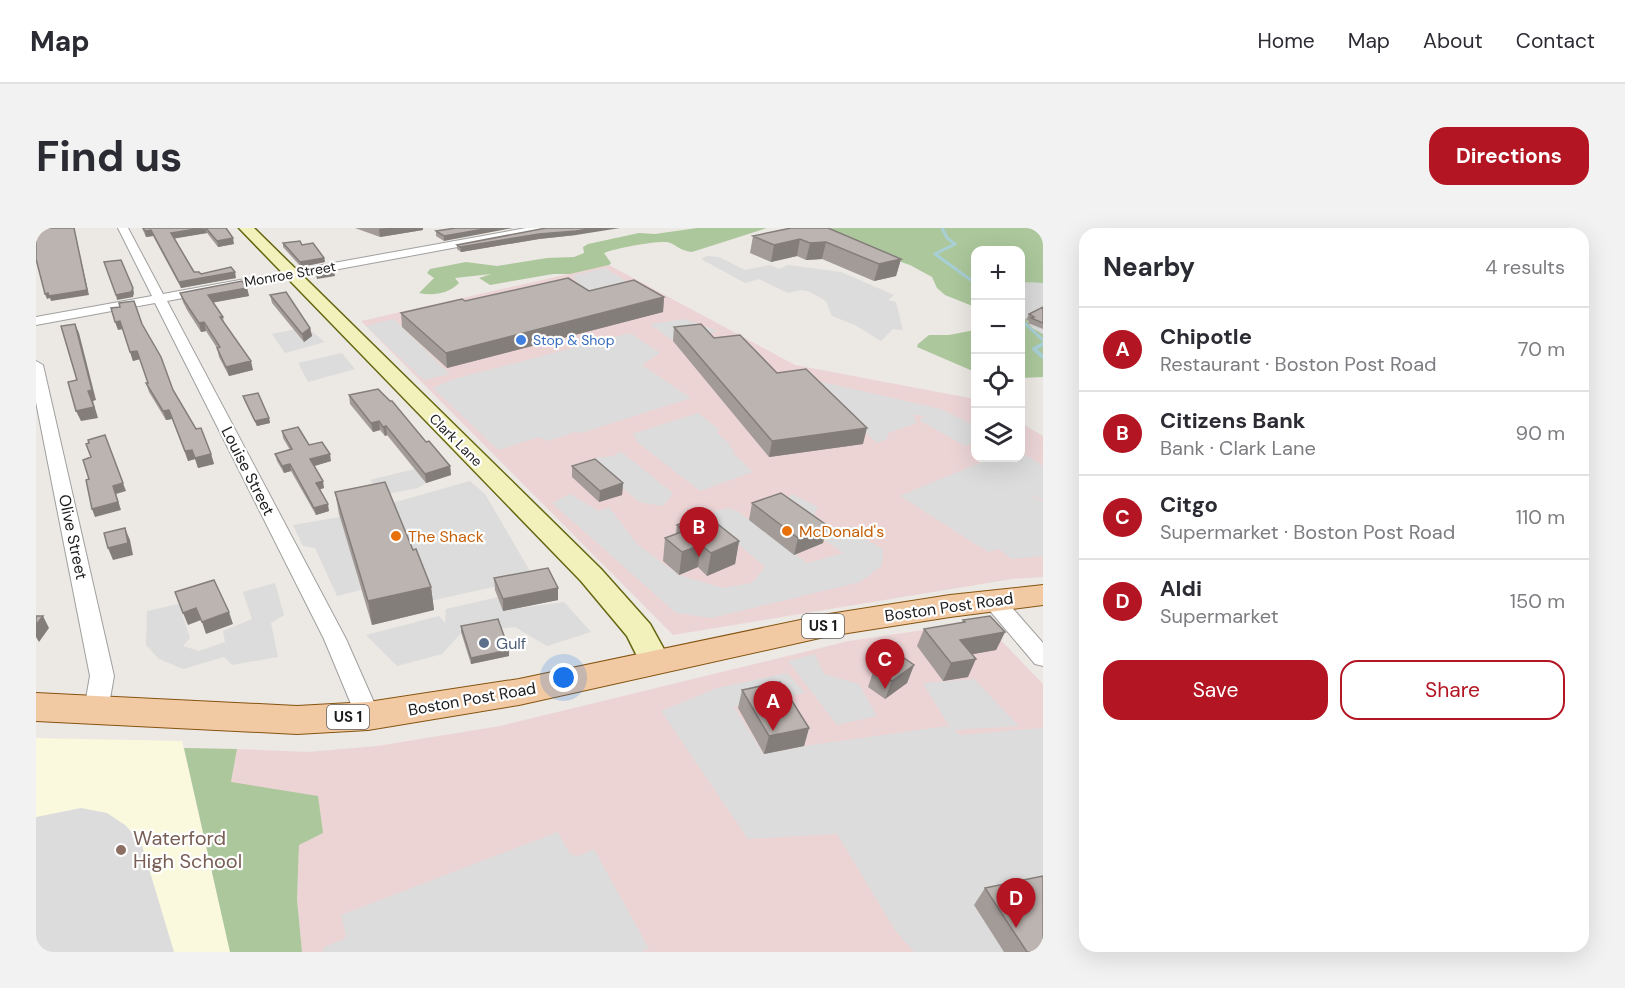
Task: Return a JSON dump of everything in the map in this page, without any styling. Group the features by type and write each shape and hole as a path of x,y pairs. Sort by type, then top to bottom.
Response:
{"main road":[{"name":"Clark Lane","path":"246,228 591,575 639,631 655,662"},
{"name":"Boston Post Road","path":"36,707 297,720 368,716 519,692 829,625 993,600 1043,595"}],"street":[{"name":"Louise Street","path":"123,228 335,639 368,716"},
{"name":"Monroe Street","path":"36,321 544,228"},
{"name":"Olive Street","path":"36,364 38,386 102,676 96,710"},
{"path":"993,600 1043,658"}],"shaded area":[{"path":"707,256 719,257 745,270 770,265 779,269 788,265 841,272 894,295 888,300 896,302 903,330 893,329 881,341 855,325 832,316 826,301 808,291 788,293 759,279 745,283 701,259"},
{"path":"609,265 795,365 971,398 971,462 1025,462 1025,425 1043,436 1043,577 1012,579 673,635 361,321"},
{"path":"605,268 641,291 589,305 567,290 577,281 572,276"},
{"path":"1025,282 1043,283 1043,334 1032,328 1025,318"},
{"path":"394,319 450,374 424,380 366,326"},
{"path":"685,319 718,331 673,341 650,324"},
{"path":"306,327 325,342 285,353 272,334"},
{"path":"630,333 660,353 642,365 691,398 581,433 576,432 547,441 539,437 498,450 433,388 454,379"},
{"path":"342,353 355,369 308,382 298,363"},
{"path":"809,379 941,409 971,424 971,444 965,446 919,420 925,417 919,415 913,415 917,423 888,433 887,439 877,443"},
{"path":"698,413 720,430 716,432 731,445 729,446 735,451 732,452 753,472 700,491 636,441 637,439 632,434"},
{"path":"620,451 673,493 663,506 639,502 600,468 596,458 614,456"},
{"path":"1025,455 1043,466 1043,499 1028,495 1043,501 1043,556 1011,559 999,549 988,552 900,496 981,462 1025,462"},
{"path":"415,469 426,483 418,488 382,495 370,480"},
{"path":"470,481 485,494 534,578 430,601 392,503"},
{"path":"570,494 599,511 609,507 638,545 679,575 723,588 752,583 765,567 710,519 716,511 728,508 737,511 807,563 844,553 778,510 792,494 818,507 814,515 839,533 848,530 883,549 882,566 860,582 712,618 676,613 552,503"},
{"path":"340,517 361,590 337,596 315,548 303,546 293,525"},
{"path":"275,583 284,615 271,623 278,657 232,665 224,657 183,669 159,659 146,645 147,611 179,604 190,638 183,646 199,651 225,642 223,631 252,619 243,592"},
{"path":"498,597 507,610 564,602 591,632 547,646 515,627 461,633 442,654 397,666 366,635 439,616 445,623 446,609"},
{"path":"971,623 994,633 1043,684 1043,952 302,952 297,899 299,845 231,782 237,749 307,752 377,746 500,726 849,641"},
{"path":"815,654 824,674 859,684 877,716 837,725 788,661"},
{"path":"787,673 805,693 734,707 764,754 804,746 947,726 951,729 923,683 974,679 1019,726 954,730 960,735 1043,728 1043,890 1004,952 914,952 895,930 837,834 748,839 661,711 717,688"},
{"name":"Waterford High School","path":"36,738 182,741 230,952 36,952"},
{"path":"81,808 107,813 125,825 141,842 174,952 36,952 36,817"},
{"path":"558,832 570,854 578,856 594,849 649,949 641,952 324,952 322,948 344,939 346,935 341,915"}],"green space":[{"path":"697,228 767,228 692,252 669,242 644,244 604,253 611,263 609,265 570,274 553,274 490,285 479,278 491,274 455,278 459,283 445,292 419,293 434,278 427,273 430,269 466,262 497,266 547,258 574,257 584,253 583,247 588,244 639,233 655,234"},
{"path":"800,228 1043,228 1043,283 1025,282 1025,246 971,246 971,305 945,295 937,288 932,277 910,265"},
{"path":"1025,318 1032,328 1043,334 1043,377 1025,378"},
{"path":"971,331 971,370 917,347 929,335 949,335"},
{"path":"184,748 237,749 231,782 318,796 323,833 299,845 297,899 302,952 230,952"}],"building":[{"path":"36,228 74,228 87,290 49,296 48,293 45,294 36,259"},
{"path":"143,228 202,228 171,233 194,272 201,274 231,267 235,272 179,282 151,230 145,231"},
{"path":"206,228 226,228 233,238 217,241"},
{"path":"456,228 490,228 444,236 436,231"},
{"path":"546,228 595,228 539,234 460,247 457,245"},
{"path":"791,228 828,228 901,259 879,264 826,242 810,243 800,239 774,245 753,236"},
{"path":"300,241 302,245 313,243 324,258 300,262 283,243"},
{"path":"121,260 133,288 131,292 116,295 104,262"},
{"path":"332,268 334,271 316,274 313,271"},
{"path":"568,278 589,291 634,280 664,297 446,353 401,313 462,299 465,301"},
{"path":"242,281 247,288 208,295 223,317 220,317 251,361 226,367 217,348 220,347 204,322 199,323 180,293"},
{"path":"286,292 310,328 302,334 270,295"},
{"path":"134,301 142,324 161,357 173,390 196,429 201,428 211,454 195,458 192,450 185,451 169,410 163,411 146,383 148,383 137,351 130,352 120,321 115,322 111,308 120,307 119,303"},
{"path":"1043,307 1043,323 1031,318 1034,317 1029,314"},
{"path":"75,324 92,390 88,391 94,407 76,411 68,382 77,380 61,326"},
{"path":"701,324 714,338 740,335 777,373 806,369 867,428 772,441 674,327"},
{"path":"378,389 392,401 426,442 429,441 450,466 425,474 386,426 383,427 379,421 371,423 349,395"},
{"path":"258,393 269,418 255,421 243,396"},
{"path":"298,427 309,445 322,442 330,454 310,459 323,481 316,483 328,504 314,508 290,464 282,466 275,454 292,449 282,431"},
{"path":"105,435 123,483 113,486 118,502 92,509 86,480 89,479 83,460 91,457 86,444 89,443 88,440"},
{"path":"595,459 623,483 600,491 572,466"},
{"path":"385,482 431,587 368,601 335,492"},
{"path":"781,493 828,526 798,538 752,503"},
{"path":"705,514 739,541 711,553 701,545 682,552 665,538 684,531 677,525"},
{"path":"125,528 128,543 108,548 104,533"},
{"path":"548,568 558,588 503,599 494,578"},
{"path":"214,580 229,612 202,622 196,608 183,613 175,592"},
{"path":"36,616 43,616 36,625"},
{"path":"990,616 1005,632 960,640 976,659 951,663 924,629 965,622 963,620"},
{"name":"Gulf","path":"498,619 509,650 471,658 461,626"},
{"path":"897,653 914,665 892,681 874,669"},
{"path":"780,682 809,728 769,736 742,690"},
{"path":"1043,876 1043,952 1027,952 985,888"}],"waterway":[{"path":"942,228 947,238 955,244 935,254 971,280"},
{"path":"1025,324 1043,340"},
{"path":"1041,345 1043,344 1034,349 1043,357"}],"place":[{"name":"Stop & Shop","path":"521,340"},
{"name":"McDonald's","path":"787,531"},
{"name":"The Shack","path":"396,536"},
{"name":"Citizens Bank","path":"699,557"},
{"name":"Gulf","path":"484,643"},
{"name":"Citgo","path":"885,689"},
{"name":"Chipotle","path":"773,731"},
{"name":"Waterford High School","path":"121,850"},
{"name":"Aldi","path":"1016,928"}]}
